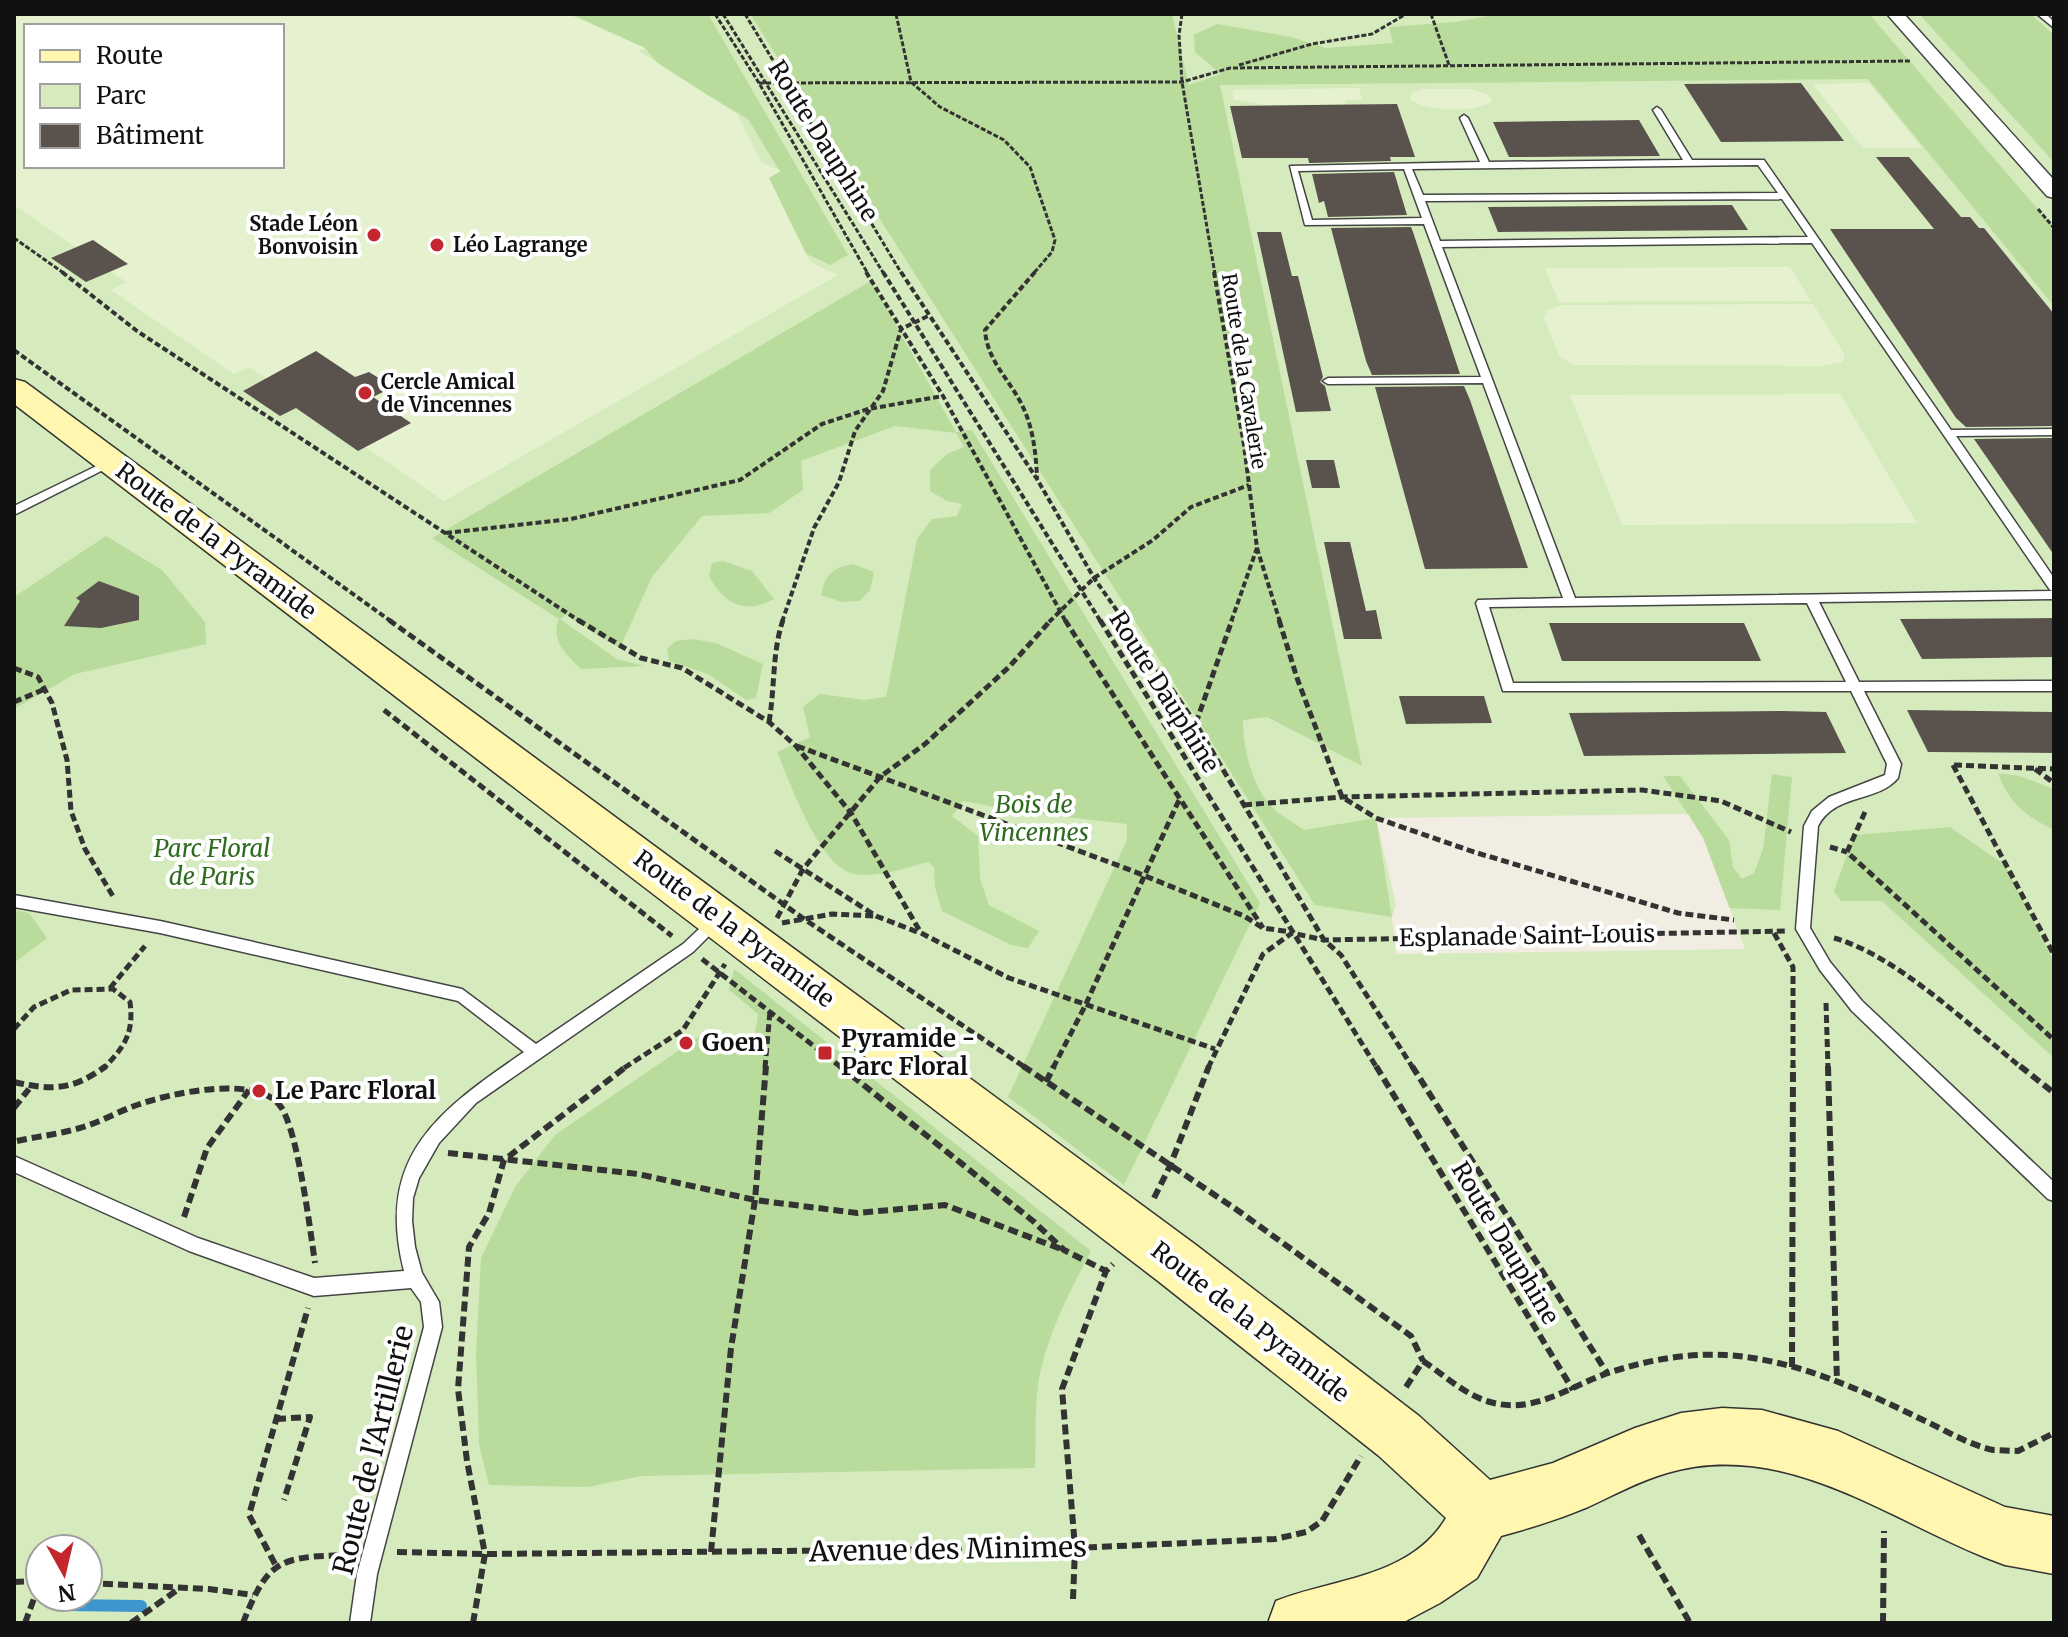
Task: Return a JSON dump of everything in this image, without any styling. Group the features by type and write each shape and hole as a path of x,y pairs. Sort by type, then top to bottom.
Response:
{"street":[{"path":"1895,14 2054,192"},
{"name":"Route de la Pyramide","path":"14,389 111,462 720,944 1118,1250 1402,1438 1482,1512"},
{"path":"1298,1623 1374,1605 1419,1582 1456,1557 1482,1512 1562,1489 1603,1469 1680,1442 1727,1436 1755,1438 1828,1455 1984,1528 2005,1536 2054,1545"}],"lane":[{"path":"2041,14 2054,26"},
{"path":"1657,110 1689,163"},
{"path":"1464,118 1486,165"},
{"path":"1428,221 1308,223 1293,168 1761,162 2054,587"},
{"path":"1407,166 1571,602"},
{"path":"1419,198 1785,196"},
{"path":"1437,244 1815,240"},
{"path":"1328,381 1488,380"},
{"path":"1948,433 2054,432"},
{"path":"14,511 111,462"},
{"path":"2054,595 1482,603 1508,688 2054,686"},
{"path":"1811,599 1894,764 1891,778 1875,789 1824,804 1815,814 1803,929 1825,966 1857,1006 2054,1193"},
{"path":"14,901 160,927 462,995 535,1052"},
{"name":"Route de l'Artillerie","path":"360,1623 370,1564 433,1327 430,1301 416,1279 405,1242 401,1211 409,1181 424,1150 444,1123 470,1098 535,1052 720,944"},
{"path":"14,1164 187,1241 314,1287 416,1279"}],"path":[{"path":"715,14 762,83 901,329 943,396 1059,611 1263,928"},
{"name":"Route Dauphine","path":"723,14 762,83 915,322 1573,1390"},
{"name":"Route Dauphine","path":"745,14 928,316 1037,479 1094,578 1196,724 1324,940 1341,955 1607,1373"},
{"path":"896,14 911,82 940,107 1013,147 1030,167 1049,218 1055,240 1052,252 985,330 990,357 1023,407 1035,447 1037,479"},
{"name":"Route de la Cavalerie","path":"1182,14 1179,35 1182,82 1257,548 1196,724"},
{"path":"762,83 1182,82 1319,43 1364,38 1385,32 1406,14"},
{"path":"1431,14 1449,65"},
{"path":"1230,68 1911,61"},
{"path":"14,238 53,264 137,331 445,533 641,658 682,668 769,722 796,746 851,813 921,933"},
{"path":"769,722 775,688 777,638 814,528 839,482 855,431 883,391 901,329 928,316"},
{"name":"Route de la Pyramide","path":"14,350 804,919 1170,1166 1411,1336 1423,1361 1403,1392"},
{"path":"445,533 467,533 507,524 571,519 740,480 822,424 868,409 943,396"},
{"path":"876,916 832,914 774,925 803,869 880,777 925,744 1009,667 1059,611 1094,578 1153,540 1191,507 1249,485"},
{"path":"1257,548 1297,678 1342,797 1376,818 1474,852 1678,913 1734,920"},
{"path":"14,668 38,677 45,689 67,760 71,811 85,849 128,921"},
{"path":"14,702 45,689"},
{"name":"Esplanade Saint-Louis","path":"796,746 1145,875 1244,916 1263,928 1324,940 1774,933 1803,929 1849,942 1897,969 2054,1093"},
{"path":"2054,769 1953,765 2054,955"},
{"path":"2034,768 2054,783"},
{"path":"1875,789 1847,852 2054,1040"},
{"path":"1244,805 1342,797 1642,790 1721,801 1810,840"},
{"path":"1046,1082 1085,1006 1179,799"},
{"path":"775,851 876,916 921,933 1009,978 1215,1049"},
{"path":"110,988 160,927"},
{"path":"1073,1599 1075,1548 1062,1389 1118,1250 1148,1208 1170,1166 1215,1049 1263,954 1292,933"},
{"path":"1774,933 1793,967 1792,1367"},
{"path":"473,1623 485,1554 467,1461 458,1389 469,1247 489,1213 504,1160 636,1059 683,1030 720,944 770,1011 1033,1221 1064,1250"},
{"path":"1825,966 1837,1382"},
{"path":"14,1029 33,1008 73,989 110,988 124,995 132,1006 135,1020 131,1036 121,1052 88,1079 47,1091 29,1089 14,1082"},
{"path":"711,1552 731,1348 755,1200 770,1011"},
{"path":"14,1108 29,1089"},
{"path":"187,1241 194,1178 206,1145 218,1124 249,1090"},
{"path":"14,1142 83,1127 142,1103 182,1093 249,1090 270,1096 281,1107 288,1124 315,1251 314,1287 249,1515 275,1564"},
{"path":"424,1150 638,1174 755,1200 857,1213 945,1205 1064,1250 1118,1250"},
{"path":"276,1419 310,1417 284,1500"},
{"path":"2031,1447 2054,1433"},
{"name":"Avenue des Minimes","path":"485,1554 1075,1548 1275,1539 1306,1532 1329,1513 1337,1493 1366,1449"},
{"path":"1883,1623 1884,1531"},
{"path":"1639,1535 1690,1623"},
{"path":"243,1623 262,1577"},
{"path":"104,1584 181,1587 253,1595"},
{"path":"131,1623 181,1587"}],"green space":[{"name":"Bois de Vincennes","path":"14,14 2054,14 2054,1623 14,1623"},
{"name":"Léo Lagrange","path":"14,14 567,14 645,48 639,51 737,114 761,162 781,171 769,178 810,262 838,275 444,501 249,367 234,374 111,290 126,282 14,205"},
{"path":"571,14 708,14 848,255 830,265 749,227 742,197 779,170 748,119 663,69 645,48"},
{"path":"750,14 1172,14 1189,85 1221,74 1195,52 1194,35 1217,24 1291,37 1326,48 1393,43 1389,27 1455,22 1499,14 1869,14 2054,228 2054,306 1868,79 1220,85 1362,766 1267,717 1243,720 1246,753 1257,785 1269,804 1304,830 1376,818 1392,917 1315,905"},
{"path":"1919,14 2031,14 2054,35 2054,162"},
{"path":"1869,83 1922,148 1863,148 1813,84"},
{"path":"1359,88 1362,100 1345,100 1345,104 1267,105 1234,100 1232,90"},
{"path":"1424,89 1471,89 1489,95 1492,101 1475,108 1450,109 1425,106 1409,98 1414,92"},
{"path":"1790,267 1811,301 1559,302 1545,268"},
{"path":"871,281 956,432 972,430 1260,903 1124,1185 1008,1097 1127,840 1127,824 1022,812 963,801 952,816 978,836 980,879 989,905 1039,931 1028,948 1011,945 942,911 935,887 934,867 928,862 873,875 855,874 842,869 818,841 777,752 810,737 803,707 820,694 864,700 886,697 917,539 932,519 957,516 962,504 947,501 930,491 930,470 947,454 964,447 956,433 895,426 801,461 803,490 769,513 702,516 652,577 620,648 566,615 560,619 617,659 645,666 581,669 558,640 559,619 432,538"},
{"path":"1813,304 1845,355 1842,362 1820,366 1575,365 1559,356 1544,317 1548,310 1562,305"},
{"path":"1840,394 1917,523 1622,525 1570,395"},
{"path":"106,536 162,570 205,622 206,644 75,674 14,709 14,597"},
{"path":"723,561 752,571 774,599 754,606 729,600 709,576 712,563"},
{"path":"853,564 874,572 870,590 860,601 842,602 821,595 831,573"},
{"path":"693,639 716,643 763,664 756,698 746,700 708,674 669,661 667,649 676,641"},
{"path":"1998,773 2019,776 2054,789 2054,830 2019,808"},
{"path":"1772,774 1792,777 1780,910 1729,908 1703,838 1663,776 1680,776 1729,840 1733,867 1742,879 1754,873 1763,849"},
{"path":"1950,827 2005,865 2054,962 2054,1058 1882,901 1841,901 1834,891 1854,835"},
{"path":"14,910 29,913 47,938 14,963"},
{"path":"734,969 1091,1251 1065,1302 1044,1357 1037,1394 1035,1468 641,1476 588,1487 489,1485 479,1444 476,1352 481,1258 515,1187 555,1135 704,1033 741,1052 753,1046 758,1014 729,990"}],"shaded area":[{"path":"1688,814 1703,838 1745,949 1396,954 1392,917 1396,905 1376,818"}],"building":[{"path":"1801,83 1844,141 1721,142 1684,84"},
{"path":"1397,104 1415,157 1390,157 1391,161 1309,163 1308,158 1242,158 1230,106"},
{"path":"1639,120 1660,156 1509,157 1493,122"},
{"path":"1876,157 1909,157 1961,217 1970,217 1979,228 1984,228 2054,314 2054,426 1966,427 1956,418 1830,229 1934,229"},
{"path":"1394,172 1407,215 1328,217 1324,201 1319,203 1312,174"},
{"path":"1732,205 1748,230 1498,232 1488,207"},
{"path":"1411,227 1460,374 1372,375 1366,361 1331,228"},
{"path":"1257,232 1281,232 1292,276 1298,276 1323,377 1320,382 1325,386 1331,411 1296,412"},
{"path":"93,240 128,264 86,282 51,258"},
{"path":"316,351 355,377 369,372 393,387 373,397 411,423 358,451 296,408 280,416 243,391"},
{"path":"1464,386 1528,568 1425,569 1375,387"},
{"path":"2054,438 2054,555 1974,439"},
{"path":"1306,460 1334,460 1340,488 1312,488"},
{"path":"1324,542 1350,542 1366,611 1376,610 1382,639 1344,639"},
{"path":"99,581 139,596 139,620 101,628 64,626 80,601 76,598"},
{"path":"2054,618 2054,657 1922,659 1900,619"},
{"path":"1549,623 1744,623 1761,661 1562,661"},
{"path":"1399,696 1484,696 1492,723 1406,724"},
{"path":"1907,710 2054,712 2054,753 1928,752"},
{"path":"1826,712 1846,753 1584,756 1569,713"}],"waterway":[{"path":"104,1606 141,1606"}],"place":[{"name":"Stade Léon Bonvoisin","path":"374,235"},
{"name":"Léo Lagrange","path":"437,245"},
{"name":"Cercle Amical de Vincennes","path":"365,393"},
{"name":"Goen","path":"686,1043"},
{"name":"Pyramide - Parc Floral","path":"825,1053"},
{"name":"Le Parc Floral","path":"259,1091"}],"park label":[{"name":"Parc Floral de Paris","path":"212,863"}]}
